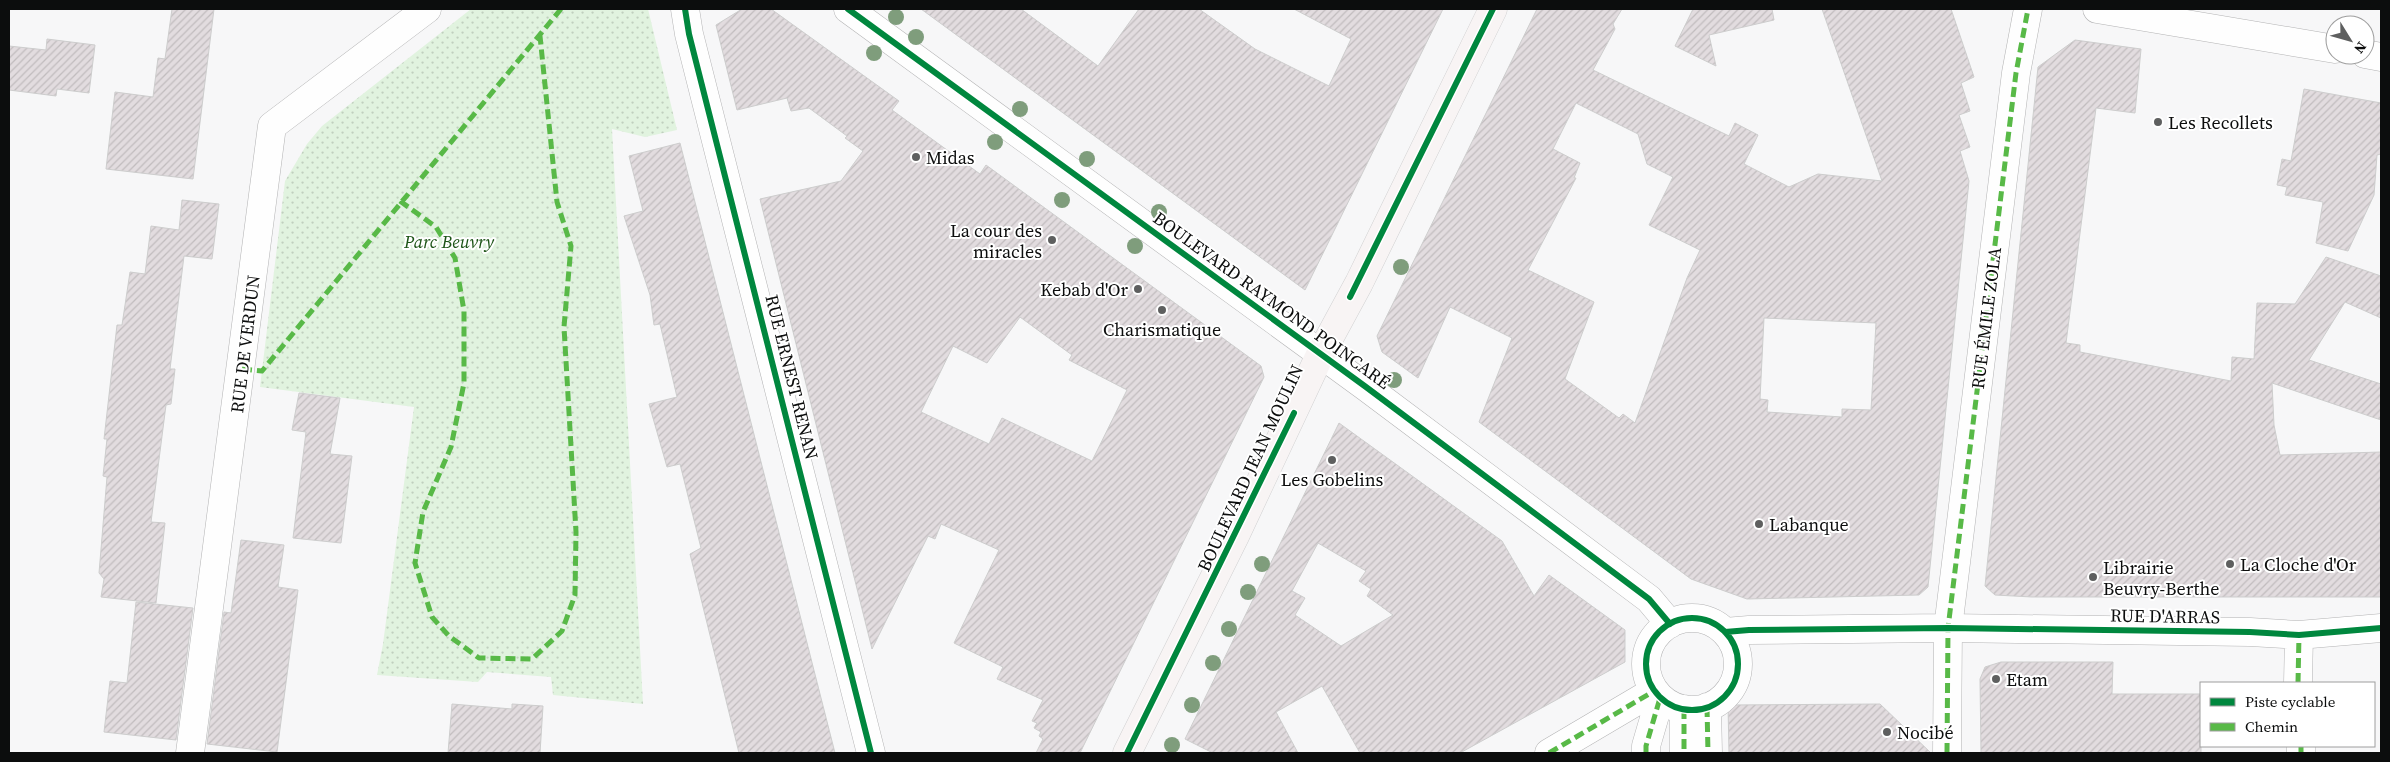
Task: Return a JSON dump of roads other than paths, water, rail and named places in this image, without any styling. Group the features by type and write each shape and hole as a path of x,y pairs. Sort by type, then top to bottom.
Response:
{"main road":[{"name":"BOULEVARD JEAN MOULIN","path":"1128,753 1240,527 1320,355 1364,274 1493,9"}],"street":[{"name":"RUE DE VERDUN","path":"190,753 272,126 427,9"},
{"name":"RUE ERNEST RENAN","path":"685,9 691,44 871,753"},
{"name":"BOULEVARD RAYMOND POINCARÉ","path":"848,9 1320,355 1366,386 1650,600 1670,624"},
{"name":"RUE ÉMILE ZOLA","path":"1947,753 1948,628 2016,73 2028,9"},
{"path":"2098,9 2325,47"},
{"path":"1549,753 1676,701 1728,694 1736,679 1738,663 1735,646 1725,632 1713,624 1699,619 1684,619 1670,624 1656,637 1647,654 1646,667 1676,701 1708,753"},
{"name":"RUE D'ARRAS","path":"1725,632 1948,628 2250,632 2299,635 2381,628"},
{"path":"2298,682 2299,635"},
{"path":"1646,753 1646,746 1676,701"},
{"path":"1676,701 1684,753"}],"place":[{"name":"Les Recollets","path":"2158,122"},
{"name":"Midas","path":"916,157"},
{"name":"La cour des miracles","path":"1052,240"},
{"name":"Kebab d'Or","path":"1138,289"},
{"name":"Charismatique","path":"1162,310"},
{"name":"Les Gobelins","path":"1332,460"},
{"name":"Labanque","path":"1759,524"},
{"name":"La Cloche d'Or","path":"2230,564"},
{"name":"Librairie Beuvry-Berthe","path":"2093,577"},
{"name":"Etam","path":"1996,679"},
{"name":"Nocibé","path":"1887,732"}],"park label":[{"name":"Parc Beuvry","path":"449,241"}]}
